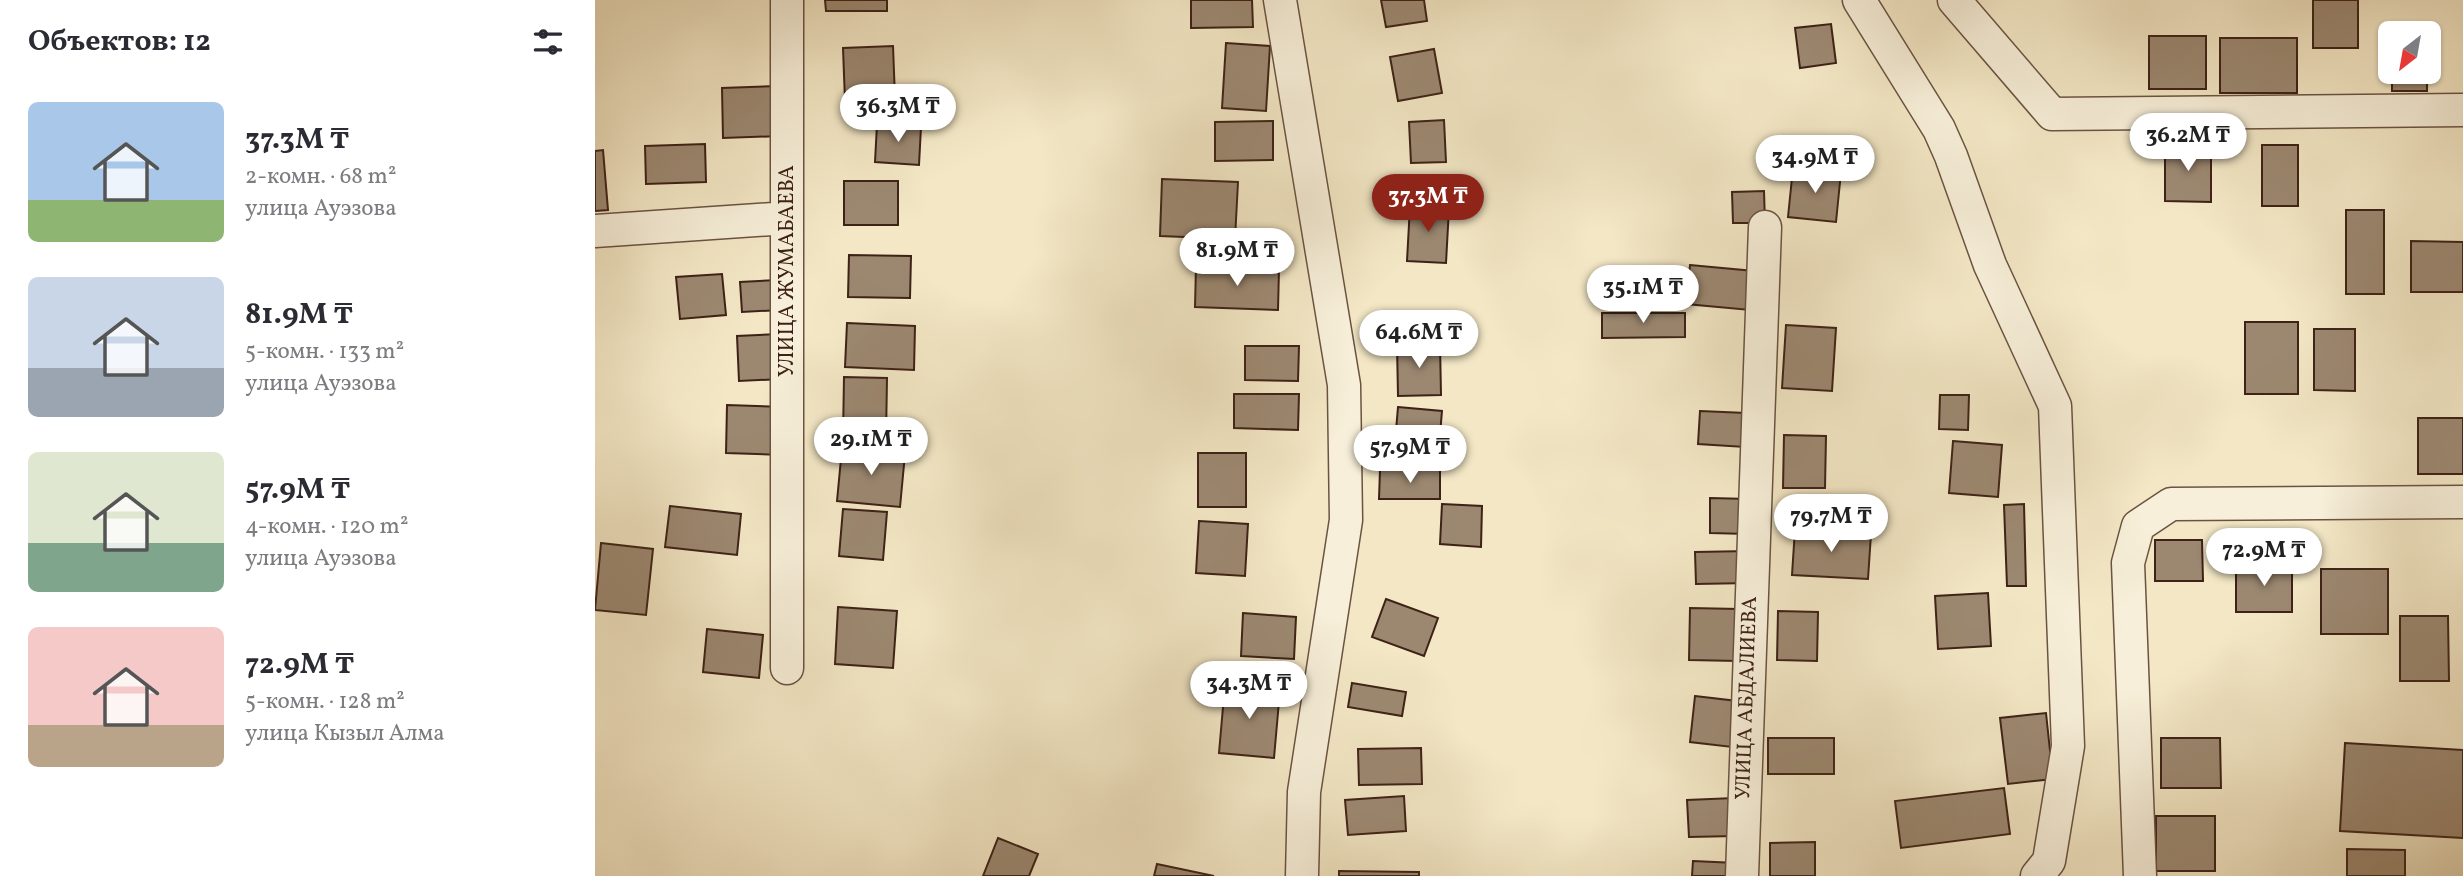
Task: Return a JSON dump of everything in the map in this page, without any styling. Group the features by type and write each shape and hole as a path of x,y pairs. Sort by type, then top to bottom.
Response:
{"street":[{"name":"УЛИЦА ЖУМАБАЕВА","path":"787,0 787,668"},
{"path":"1280,0 1344,385 1346,520 1304,792 1302,876"},
{"path":"1859,0 1939,129 1990,265 2055,406 2068,746 2049,861 2037,876"},
{"path":"1954,0 2052,114 2463,110"},
{"path":"595,231 787,218"},
{"name":"УЛИЦА АБДАЛИЕВА","path":"1742,876 1765,227"},
{"path":"2140,876 2128,563 2139,526 2171,503 2463,502"}],"building":[{"path":"825,0 887,0 887,11 826,11"},
{"path":"1191,0 1252,0 1253,27 1191,28"},
{"path":"1381,0 1424,0 1427,21 1386,27"},
{"path":"2313,0 2358,0 2358,48 2313,48"},
{"path":"1831,24 1836,63 1800,68 1795,28"},
{"path":"2149,36 2206,36 2206,89 2149,89"},
{"path":"2220,38 2297,38 2297,93 2220,93"},
{"path":"1226,43 1270,46 1266,111 1222,108"},
{"path":"893,46 895,98 845,101 843,48"},
{"path":"1434,49 1442,93 1398,101 1390,57"},
{"path":"2392,84 2427,84 2427,91 2392,91"},
{"path":"778,86 780,136 723,138 722,88"},
{"path":"1444,120 1446,162 1411,163 1409,122"},
{"path":"1273,121 1273,160 1215,161 1215,122"},
{"path":"877,124 921,127 919,165 875,162"},
{"path":"705,144 706,182 646,184 645,146"},
{"path":"2165,145 2211,145 2211,202 2165,201"},
{"path":"2262,145 2298,145 2298,206 2262,206"},
{"path":"603,150 608,210 595,211 595,151"},
{"path":"1793,168 1841,172 1836,222 1788,217"},
{"path":"1162,179 1238,182 1235,239 1160,236"},
{"path":"844,181 898,181 898,225 844,225"},
{"path":"1764,191 1765,223 1733,223 1732,192"},
{"path":"1410,206 1449,208 1446,263 1407,261"},
{"path":"2346,210 2384,210 2384,294 2346,294"},
{"path":"2411,241 2463,242 2463,292 2411,292"},
{"path":"849,255 911,256 910,298 848,297"},
{"path":"1690,265 1754,271 1750,310 1686,304"},
{"path":"1196,266 1279,269 1278,310 1195,307"},
{"path":"722,274 726,315 680,319 676,277"},
{"path":"778,280 781,310 742,312 740,282"},
{"path":"1602,313 1685,313 1685,337 1602,338"},
{"path":"2245,322 2298,322 2298,394 2245,394"},
{"path":"847,323 915,326 914,370 845,367"},
{"path":"1786,325 1836,328 1832,391 1782,388"},
{"path":"2314,329 2355,329 2355,391 2314,390"},
{"path":"780,334 783,379 739,381 737,336"},
{"path":"1440,344 1441,395 1398,396 1397,345"},
{"path":"1245,346 1299,346 1298,381 1245,380"},
{"path":"844,377 887,378 886,438 843,437"},
{"path":"1234,394 1299,394 1298,430 1234,428"},
{"path":"1940,395 1969,395 1968,430 1939,429"},
{"path":"727,405 785,407 784,455 726,453"},
{"path":"1398,407 1442,411 1439,446 1395,442"},
{"path":"1700,411 1746,413 1745,447 1698,444"},
{"path":"2418,418 2463,418 2463,474 2418,474"},
{"path":"1784,435 1826,436 1825,488 1783,488"},
{"path":"1953,441 2002,445 1998,497 1949,493"},
{"path":"842,448 905,454 900,507 837,501"},
{"path":"1198,453 1246,453 1246,507 1198,507"},
{"path":"1380,470 1440,470 1440,499 1379,499"},
{"path":"1710,498 1749,499 1748,534 1710,533"},
{"path":"1442,504 1482,506 1481,547 1440,544"},
{"path":"2024,504 2026,586 2007,586 2004,505"},
{"path":"670,506 741,514 737,555 665,547"},
{"path":"843,509 887,512 883,560 839,556"},
{"path":"1199,521 1248,524 1245,576 1196,573"},
{"path":"1795,529 1871,534 1868,579 1792,575"},
{"path":"2155,540 2202,540 2203,581 2155,581"},
{"path":"601,543 653,549 646,615 595,610"},
{"path":"1749,551 1750,583 1696,584 1695,552"},
{"path":"2236,563 2292,564 2292,612 2236,612"},
{"path":"2321,569 2388,569 2388,634 2321,634"},
{"path":"1988,593 1991,646 1938,649 1935,596"},
{"path":"1386,599 1438,618 1424,656 1372,637"},
{"path":"838,607 897,611 893,668 835,664"},
{"path":"1690,608 1739,609 1738,661 1689,660"},
{"path":"1778,611 1818,612 1817,661 1777,660"},
{"path":"1243,613 1296,617 1294,659 1241,656"},
{"path":"2400,616 2448,616 2449,681 2400,681"},
{"path":"707,629 763,635 759,678 703,672"},
{"path":"1352,683 1406,692 1402,716 1348,707"},
{"path":"1225,684 1280,690 1274,758 1219,753"},
{"path":"1695,696 1737,701 1732,747 1690,742"},
{"path":"2046,713 2053,779 2008,784 2000,718"},
{"path":"1768,738 1834,738 1834,774 1768,774"},
{"path":"2161,738 2220,738 2221,788 2161,788"},
{"path":"2345,743 2463,750 2463,838 2340,831"},
{"path":"1421,748 1422,784 1359,785 1358,749"},
{"path":"2004,788 2010,834 1901,848 1895,801"},
{"path":"1404,796 1406,831 1348,835 1345,800"},
{"path":"1734,798 1735,836 1689,837 1687,800"},
{"path":"2156,816 2215,816 2215,871 2156,871"},
{"path":"998,838 1038,854 1029,876 983,876"},
{"path":"1815,842 1815,876 1770,876 1770,843"},
{"path":"2347,849 2405,850 2405,876 2347,876"},
{"path":"1693,861 1736,863 1735,876 1692,876"},
{"path":"1157,864 1214,876 1154,876"},
{"path":"1339,871 1419,872 1419,876 1339,876"}]}
